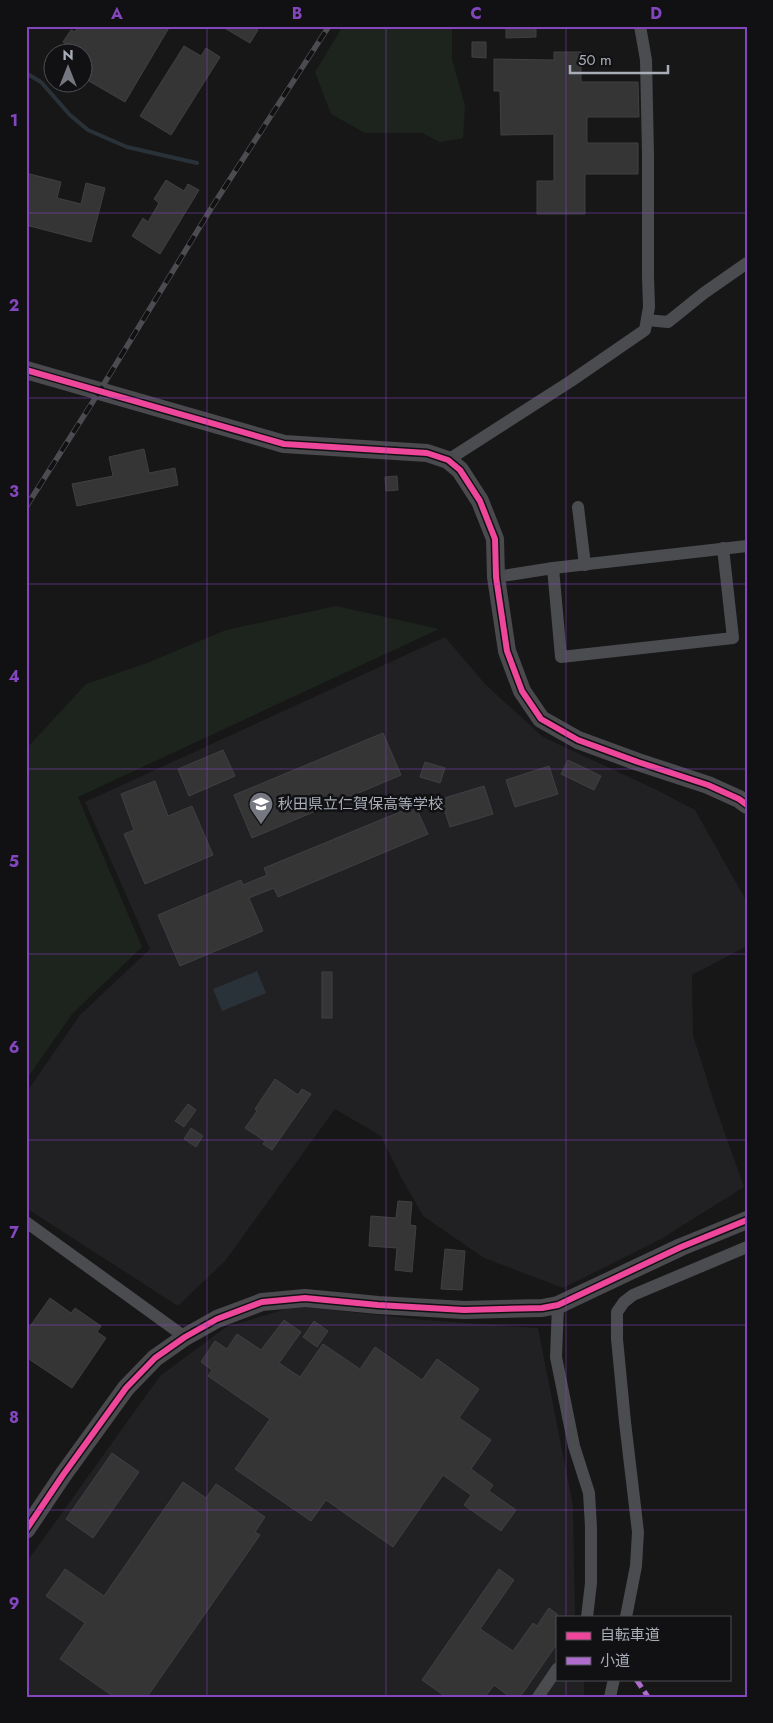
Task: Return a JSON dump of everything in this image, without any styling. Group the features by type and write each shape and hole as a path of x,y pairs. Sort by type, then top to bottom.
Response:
{"street":[{"path":"448,460 571,381 645,330 649,307 648,154 646,60 640,26"},
{"path":"647,320 668,322 704,293 747,263"},
{"path":"26,370 284,444 427,453 448,460 460,470 480,500 495,540 496,576 507,650 522,691 541,719 578,740 708,785 739,799 747,805"},
{"path":"578,507 585,564"},
{"path":"496,576 747,546"},
{"path":"553,568 561,657 733,638 723,548"},
{"path":"26,1530 126,1388 154,1358 185,1337 217,1319 262,1302 305,1298 464,1310 542,1308 558,1305 681,1247 747,1220"},
{"path":"26,1222 185,1337"},
{"path":"626,1616 636,1566 638,1532 622,1395 617,1339 617,1312 624,1302 633,1295 747,1247"},
{"path":"558,1305 556,1357 574,1446 589,1493 591,1584 587,1616"},
{"path":"538,1697 556,1670"},
{"path":"610,1697 614,1680"}],"shaded area":[{"path":"343,26 452,26 452,59 465,106 463,138 440,142 422,133 365,133 331,114 315,72"},
{"path":"336,606 439,629 78,797 142,947 72,1014 26,1080 26,749 86,684 147,663 226,630"},
{"path":"445,637 486,685 543,737 657,790 695,810 747,902 747,946 692,975 693,1035 744,1187 661,1239 563,1288 484,1258 423,1216 381,1136 335,1109 225,1261 178,1306 26,1208 26,1093 80,1015 150,949 85,802"},
{"path":"257,971 266,993 222,1011 213,989"},
{"path":"296,1306 424,1320 538,1328 573,1506 575,1616 556,1616 556,1680 584,1680 584,1697 26,1697 26,1563 160,1376 226,1327"}],"building":[{"path":"78,26 170,26 125,102 92,83 92,42 63,42 71,30 75,32"},
{"path":"221,26 252,26 258,30 250,43"},
{"path":"506,26 536,26 536,37 506,38"},
{"path":"472,42 486,42 486,58 472,57"},
{"path":"184,46 201,56 206,48 220,57 171,135 140,116"},
{"path":"554,52 581,52 581,82 638,82 639,117 587,117 587,143 638,143 638,174 585,174 585,214 537,214 537,181 554,181 554,134 501,135 500,91 494,91 494,59 554,60"},
{"path":"26,173 61,182 57,198 81,204 86,183 105,188 91,242 26,225"},
{"path":"166,180 184,191 188,184 199,190 160,254 132,236 143,218 148,222 159,203 154,199"},
{"path":"144,449 149,473 175,468 178,485 77,506 72,484 113,476 109,457"},
{"path":"397,476 398,490 386,491 385,477"},
{"path":"383,733 401,775 252,838 234,795"},
{"path":"223,750 235,776 189,796 178,769"},
{"path":"568,760 601,776 594,790 561,774"},
{"path":"425,762 445,768 440,783 420,777"},
{"path":"549,766 558,794 515,807 506,780"},
{"path":"155,781 168,816 192,806 213,855 145,884 124,834 134,830 121,794"},
{"path":"484,786 493,814 450,827 441,799"},
{"path":"413,801 428,834 278,897 274,888 249,898 263,931 180,966 158,915 241,880 243,885 267,875 264,868 412,807"},
{"path":"322,972 332,972 332,1018 322,1018"},
{"path":"275,1079 298,1095 302,1089 311,1094 272,1150 263,1144 265,1141 245,1128"},
{"path":"188,1104 196,1110 184,1127 175,1121"},
{"path":"191,1128 203,1136 196,1147 184,1139"},
{"path":"398,1201 412,1202 410,1225 416,1226 412,1272 395,1270 397,1248 369,1246 371,1216 396,1218"},
{"path":"445,1249 465,1251 462,1290 441,1289"},
{"path":"50,1298 71,1313 75,1308 101,1326 97,1332 106,1338 72,1388 26,1357 26,1332"},
{"path":"284,1320 301,1332 279,1363 300,1377 323,1344 360,1369 375,1347 422,1380 437,1359 479,1389 459,1418 491,1440 471,1469 493,1485 489,1491 516,1510 501,1531 464,1505 471,1495 443,1475 393,1547 326,1500 311,1521 235,1469 270,1419 208,1376 212,1370 201,1362 215,1341 227,1349 237,1334 261,1350"},
{"path":"314,1321 328,1331 317,1347 303,1337"},
{"path":"112,1453 139,1472 93,1538 66,1519"},
{"path":"183,1482 206,1498 216,1484 265,1517 255,1532 260,1535 147,1697 114,1697 60,1659 85,1623 46,1596 65,1569 104,1596"},
{"path":"499,1569 514,1580 480,1629 513,1651 533,1623 537,1626 549,1608 557,1614 556,1645 520,1697 510,1697 494,1685 485,1697 446,1697 422,1680"}],"waterway":[{"path":"26,73 41,82 70,115 88,130 127,147 197,163"}],"railway":[{"path":"26,507 212,207 329,26"}],"marked path":[{"path":"637,1680 648,1697"}],"cycle path":[{"path":"26,370 284,444 427,453 448,460 460,470 480,501 495,539 496,577 507,651 522,691 541,719 578,740 708,785 739,799 747,805"},
{"path":"26,1530 126,1388 155,1358 185,1337 217,1319 262,1302 305,1298 464,1310 542,1308 558,1305 681,1247 747,1220"}],"place":[{"name":"秋田県立仁賀保高等学校","path":"261,825"}]}
